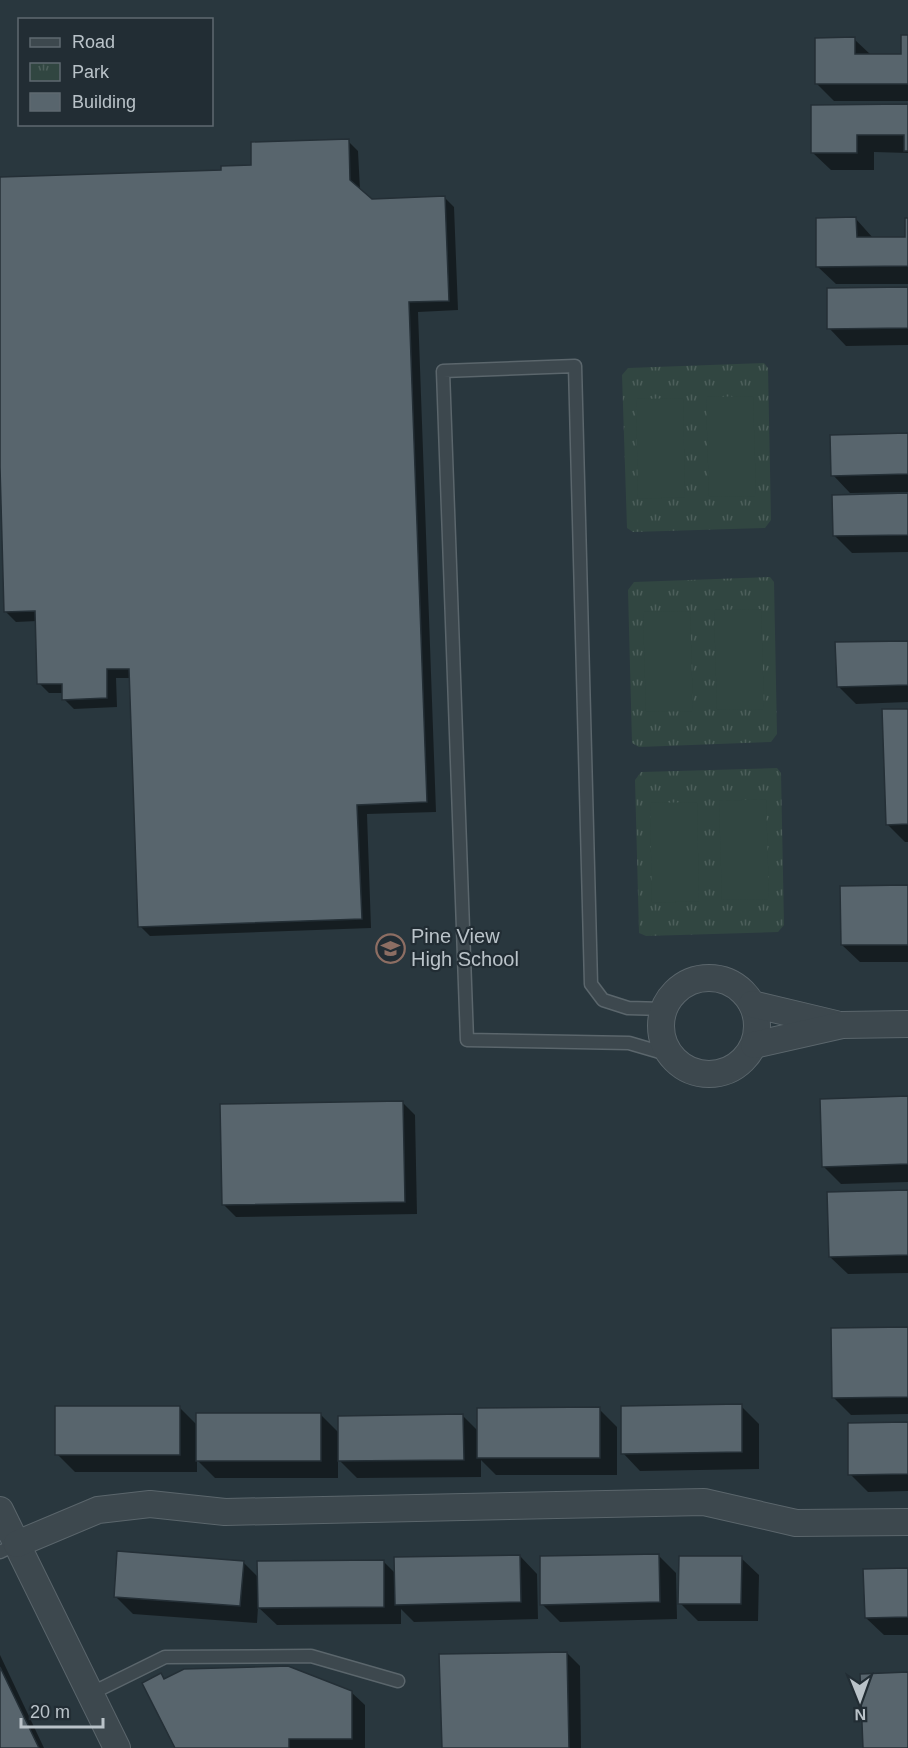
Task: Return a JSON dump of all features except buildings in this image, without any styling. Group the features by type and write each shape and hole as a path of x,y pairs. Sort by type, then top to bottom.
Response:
{"street":[{"path":"714,979 730,983 743,992 752,1004 757,1018 754,1045 737,1066 725,1072 710,1074 695,1072 681,1066 670,1055 663,1041 661,1025 664,1009 672,996 684,985 698,980 714,979"},
{"path":"752,1004 842,1025"},
{"path":"754,1045 842,1025 908,1024"},
{"path":"9,1548 98,1509 150,1504 225,1512 704,1502 796,1523 908,1522"},
{"path":"0,1509 9,1548 90,1694 117,1748"}],"lane":[{"path":"664,1009 628,1008 603,1000 591,984 575,366 443,371 467,1040 629,1043 670,1055"},
{"path":"90,1694 165,1657 311,1656 398,1681"}],"green space":[{"path":"764,363 768,368 771,520 765,528 633,532 627,528 622,375 628,368"},
{"path":"753,396 756,496 709,497 706,397"},
{"path":"683,398 685,497 638,499 636,399"},
{"path":"770,577 774,582 777,734 771,742 639,747 632,743 628,590 634,582"},
{"path":"761,609 764,709 717,710 714,610"},
{"path":"690,611 693,711 646,712 643,612"},
{"path":"777,768 781,773 784,925 778,932 646,936 639,933 635,780 641,772"},
{"path":"766,799 769,899 722,900 719,801"},
{"path":"697,802 699,901 652,903 650,803"}],"place":[{"name":"Pine View High School","path":"390,948"}]}
